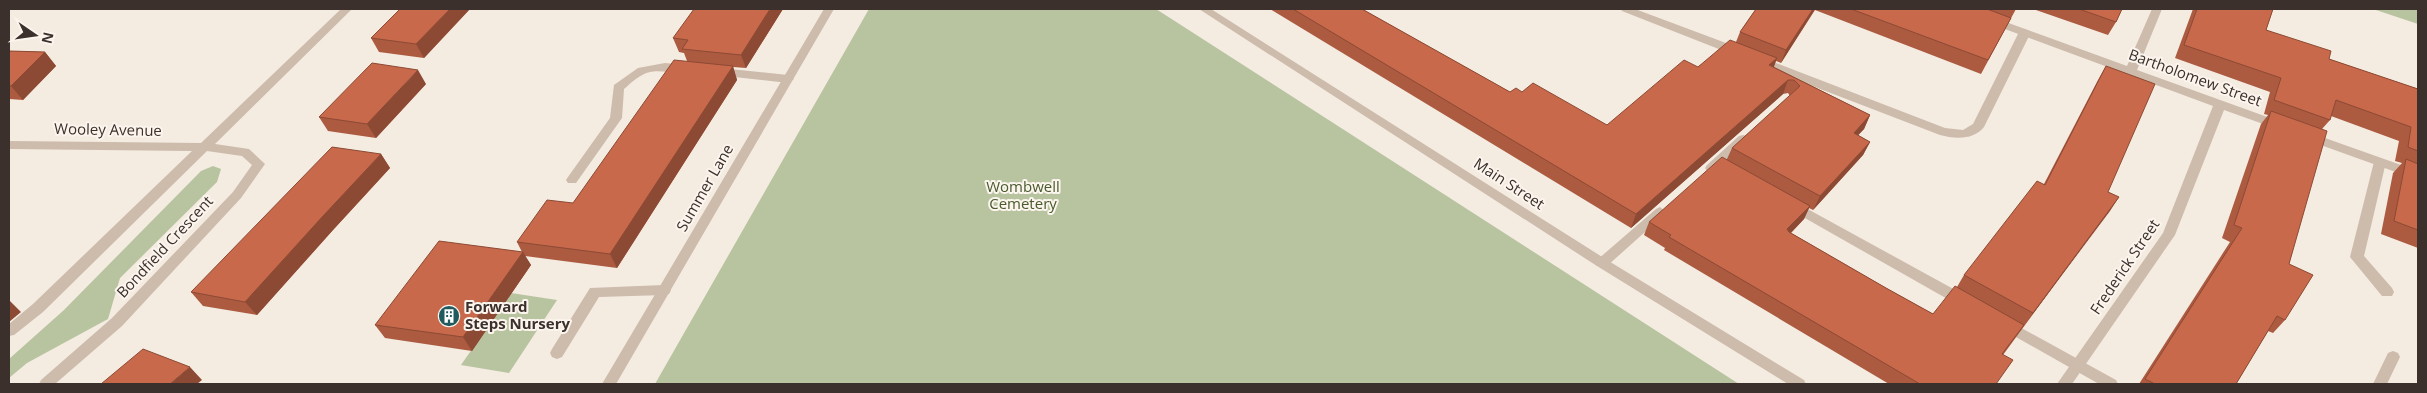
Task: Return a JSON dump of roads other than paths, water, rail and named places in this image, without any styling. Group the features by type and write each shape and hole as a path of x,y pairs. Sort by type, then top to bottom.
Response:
{"street":[{"path":"9,331 38,308 347,9"},
{"name":"Summer Lane","path":"609,384 829,9"},
{"name":"Main Street","path":"1204,9 1602,263 1799,384"},
{"path":"1626,9 1944,132 1965,134 1978,127 2025,32"},
{"name":"Bartholomew Street","path":"1960,9 2418,176"},
{"path":"2131,71 2157,9"},
{"path":"572,180 616,118 618,88 631,75 655,65 788,79"},
{"name":"Frederick Street","path":"2064,384 2169,235 2220,104"},
{"path":"1702,175 1721,165 1752,131"},
{"name":"Wooley Avenue","path":"9,144 153,148 206,147"},
{"name":"Bondfield Crescent","path":"46,384 117,322 237,195 259,164 245,152 206,147"},
{"path":"2380,162 2357,257 2387,292"},
{"path":"1786,201 1974,307"},
{"path":"1602,263 1667,206"},
{"path":"557,353 595,292 664,290"},
{"path":"1992,317 2111,384"},
{"path":"2380,384 2393,357"}],"place":[{"name":"Forward Steps Nursery","path":"449,316"}],"park label":[{"name":"Wombwell Cemetery","path":"1023,196"}]}
